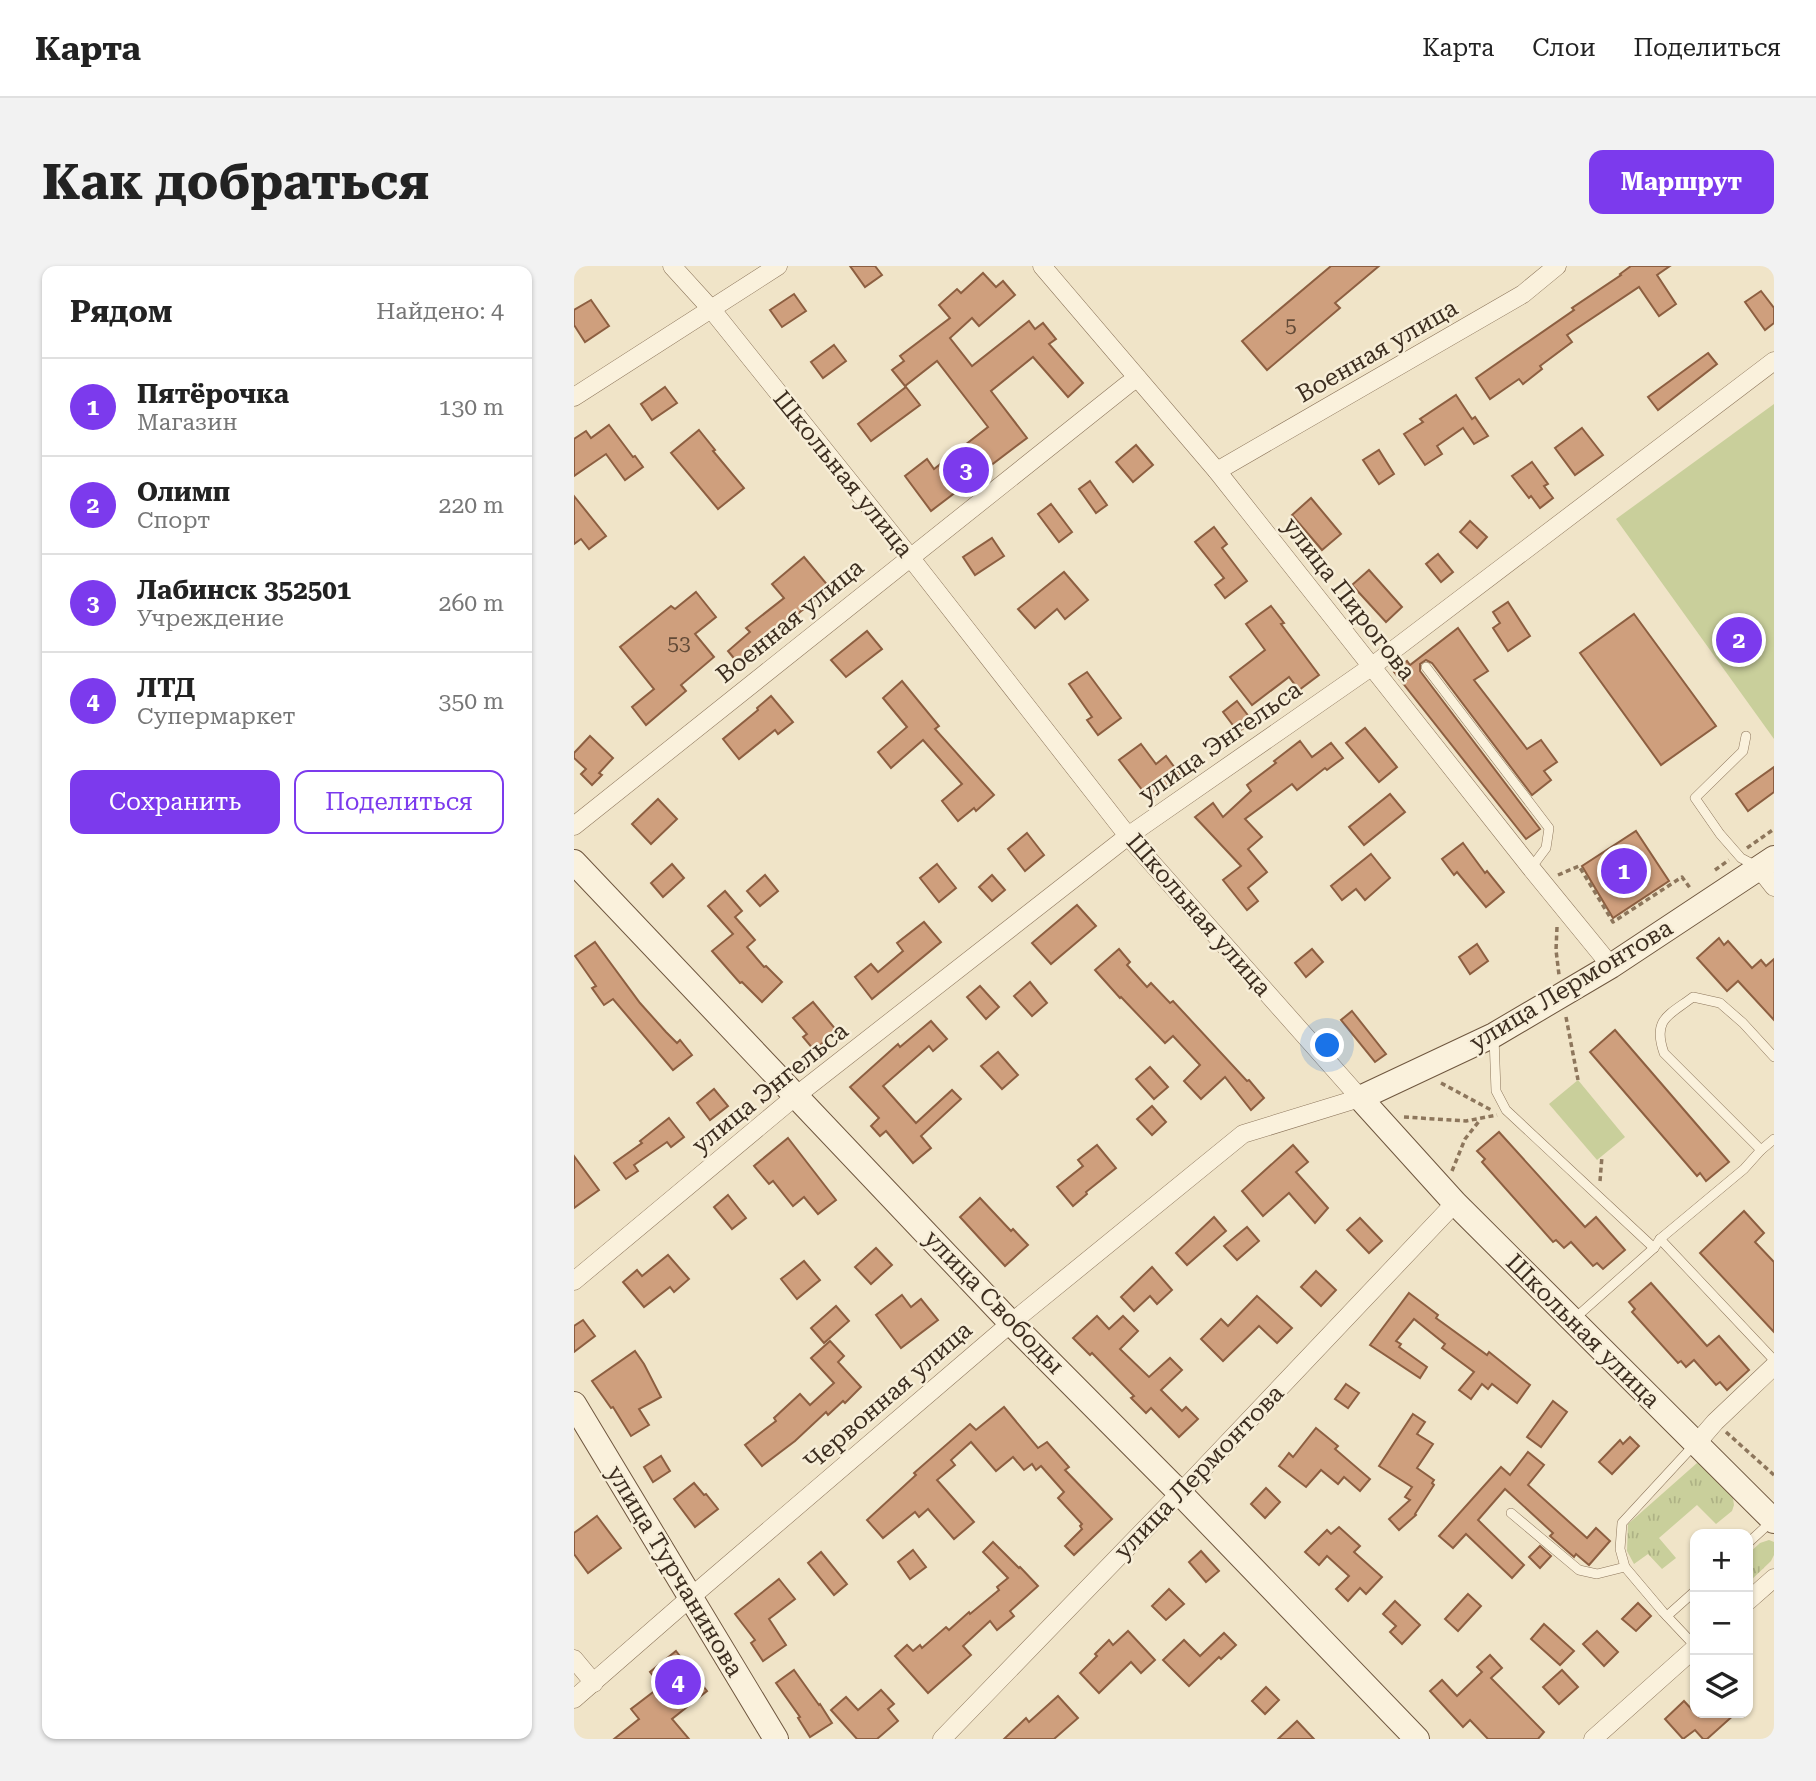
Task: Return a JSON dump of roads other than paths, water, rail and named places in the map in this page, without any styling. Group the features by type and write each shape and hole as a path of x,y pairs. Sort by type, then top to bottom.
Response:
{"street":[{"name":"Школьная улица","path":"672,266 712,310 910,557 1128,836 1455,1203 1774,1520"},
{"path":"574,397 778,266"},
{"name":"улица Пирогова","path":"1042,266 1217,471 1531,869 1611,966"},
{"name":"Военная улица","path":"1217,471 1523,294 1557,266"},
{"name":"улица Энгельса","path":"574,1281 797,1095 1128,836 1371,667 1774,360"},
{"name":"Военная улица","path":"574,825 1137,378"},
{"name":"улица Свободы","path":"574,862 1011,1322 1417,1739"},
{"name":"улица Лермонтова","path":"1360,1098 1494,1035 1769,871"},
{"name":"Червонная улица","path":"574,1699 1011,1322 1242,1134 1360,1098"},
{"name":"улица Лермонтова","path":"942,1739 1455,1203"},
{"path":"1696,1444 1715,1422 1774,1366"},
{"name":"улица Турчанинова","path":"574,1404 776,1739"},
{"path":"1753,1597 1774,1578"},
{"path":"1592,1739 1690,1651"},
{"path":"574,1659 594,1683"}],"lane":[{"path":"1426,667 1549,828 1546,848 1531,869"},
{"path":"1746,736 1743,751 1695,798 1741,858 1769,871"},
{"path":"1761,1150 1664,1053 1658,1038 1663,1019 1693,997 1720,1003 1743,1023 1774,1057"},
{"path":"1494,1035 1496,1091 1506,1110 1654,1248"},
{"path":"1573,1321 1654,1248 1660,1239 1744,1169 1774,1139"},
{"path":"1660,1239 1774,1360"},
{"path":"1690,1641 1625,1567 1620,1549 1622,1523 1696,1444"},
{"path":"1511,1513 1578,1570 1597,1574 1625,1567"},
{"path":"1753,1539 1774,1520"},
{"path":"1667,1616 1694,1592"}],"place":[{"name":"Лабинск 352501","path":"966,470"},
{"name":"Олимп","path":"1739,640"},
{"name":"Пятёрочка","path":"1624,871"},
{"name":"ЛТД","path":"678,1682"}]}
